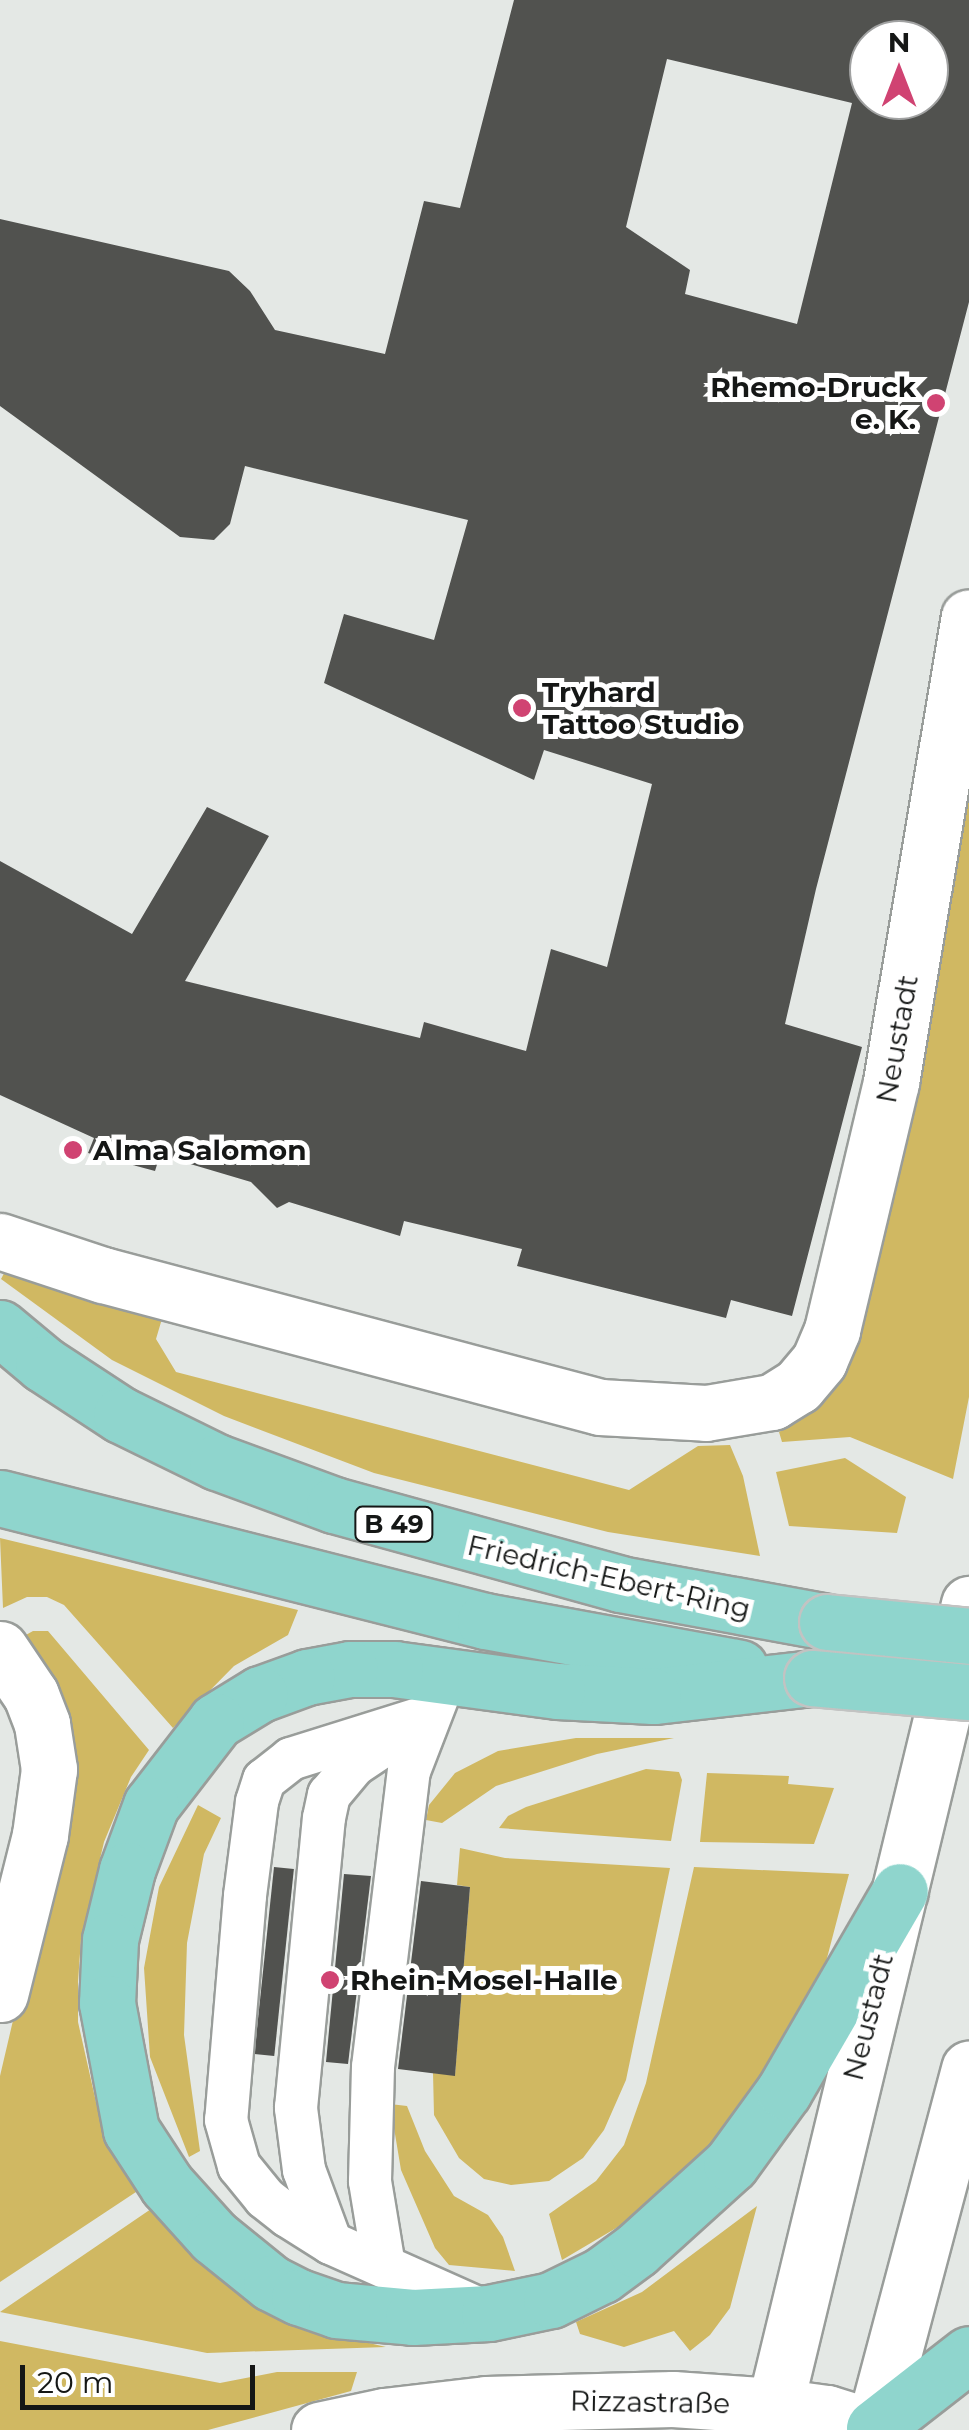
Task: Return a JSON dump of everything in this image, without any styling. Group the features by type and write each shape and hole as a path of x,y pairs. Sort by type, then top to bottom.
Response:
{"main road":[{"name":"Friedrich-Ebert-Ring","path":"0,1328 42,1364 121,1415 217,1462 334,1505 605,1581 826,1622 969,1636"},
{"path":"0,1498 486,1621 660,1656 812,1678 969,1692"},
{"path":"812,1678 653,1696 557,1691 439,1695 350,1669 307,1677 260,1694 216,1721 151,1804 127,1870 110,1940 107,2003 131,2130 178,2199 244,2264 285,2290 336,2310 413,2317 489,2313 550,2300 602,2275 702,2196 784,2091 900,1890"},
{"path":"877,2429 969,2354"}],"street":[{"name":"Neustadt","path":"0,1241 104,1275 600,1407 650,1414 741,1410 772,1402 798,1386 819,1361 832,1330 891,1082 969,618"},
{"name":"Neustadt","path":"771,2418 969,1604"},
{"path":"0,1648 31,1695 42,1724 49,1769 40,1834 0,1994"},
{"path":"877,2429 969,2069"},
{"name":"Rizzastraße","path":"319,2430 423,2412 534,2400 673,2399 771,2418 826,2413 877,2429"},
{"name":"Rizzastraße","path":"423,2412 502,2430"}],"lane":[{"path":"331,2242 304,2170 296,2108 326,1806 329,1796 354,1766 439,1695"},
{"path":"439,1695 291,1759 264,1780 257,1802 228,2051 226,2120 235,2154 250,2180 288,2216 331,2242 489,2313"},
{"path":"384,2266 370,2181 373,2066 409,1771 439,1695"}],"shaded area":[{"path":"969,733 969,1397 953,1479 850,1437 782,1442 779,1432 817,1410 843,1377 906,1149 937,988"},
{"path":"8,1266 164,1312 156,1339 176,1372 629,1490 698,1446 730,1445 743,1476 760,1556 608,1532 374,1473 224,1416 112,1360 1,1279"},
{"path":"845,1458 906,1497 897,1533 789,1526 776,1472"},
{"path":"0,1538 298,1610 288,1635 234,1666 173,1728 64,1605 47,1597 27,1597 3,1608"},
{"path":"33,1631 48,1631 149,1750 131,1777 104,1842 81,1939 78,1982 78,2022 98,2111 113,2149 139,2190 0,2282 0,2076 63,1807 24,1636"},
{"path":"576,1738 674,1738 597,1754 496,1786 442,1823 426,1820 429,1805 455,1773 498,1751"},
{"path":"646,1769 679,1772 682,1780 671,1841 499,1828 508,1816 526,1807"},
{"path":"707,1773 789,1776 788,1784 834,1788 814,1844 700,1842"},
{"path":"198,1805 221,1818 204,1854 187,1943 184,2035 200,2151 189,2157 150,2057 144,1968 159,1887"},
{"path":"460,1848 505,1858 670,1868 626,2080 604,2130 583,2158 549,2181 511,2185 484,2179 459,2158 434,2115 433,2073 455,2075 470,1887 457,1885"},
{"path":"694,1867 849,1874 821,1981 716,2149 645,2211 562,2260 549,2214 596,2181 624,2145 646,2083"},
{"path":"390,2104 407,2106 425,2151 454,2196 488,2215 503,2237 515,2271 449,2265 435,2248 401,2170"},
{"path":"757,2206 730,2308 710,2335 690,2351 674,2331 624,2347 580,2334 576,2322 642,2292"},
{"path":"151,2209 179,2237 339,2336 386,2347 207,2353 0,2312"},
{"path":"0,2341 220,2383 277,2372 357,2372 351,2391 208,2430 0,2430"}],"building":[{"path":"514,0 969,0 969,302 816,889 785,1024 862,1047 792,1316 731,1300 726,1318 517,1266 522,1249 404,1221 400,1236 289,1202 277,1208 251,1182 160,1155 155,1171 88,1153 94,1138 0,1095 0,861 132,934 207,807 269,836 185,981 420,1038 424,1022 526,1051 551,949 607,967 652,784 544,750 534,780 324,683 344,614 434,640 468,520 245,466 230,524 214,540 180,537 0,406 0,219 229,271 250,291 275,330 385,354 424,201 460,208","holes":["849,20 949,20 949,120 849,120 849,115 797,324 685,294 690,270 626,227 667,59 849,102"]},
{"path":"274,1867 294,1869 274,2056 254,2054"},
{"path":"344,1874 371,1876 348,2064 326,2062"},
{"path":"421,1881 470,1887 455,2076 398,2069"}],"place":[{"name":"Rhemo-Druck e. K.","path":"936,403"},
{"name":"Tryhard Tattoo Studio","path":"522,708"},
{"name":"Alma Salomon","path":"73,1150"},
{"name":"Rhein-Mosel-Halle","path":"330,1980"}]}
